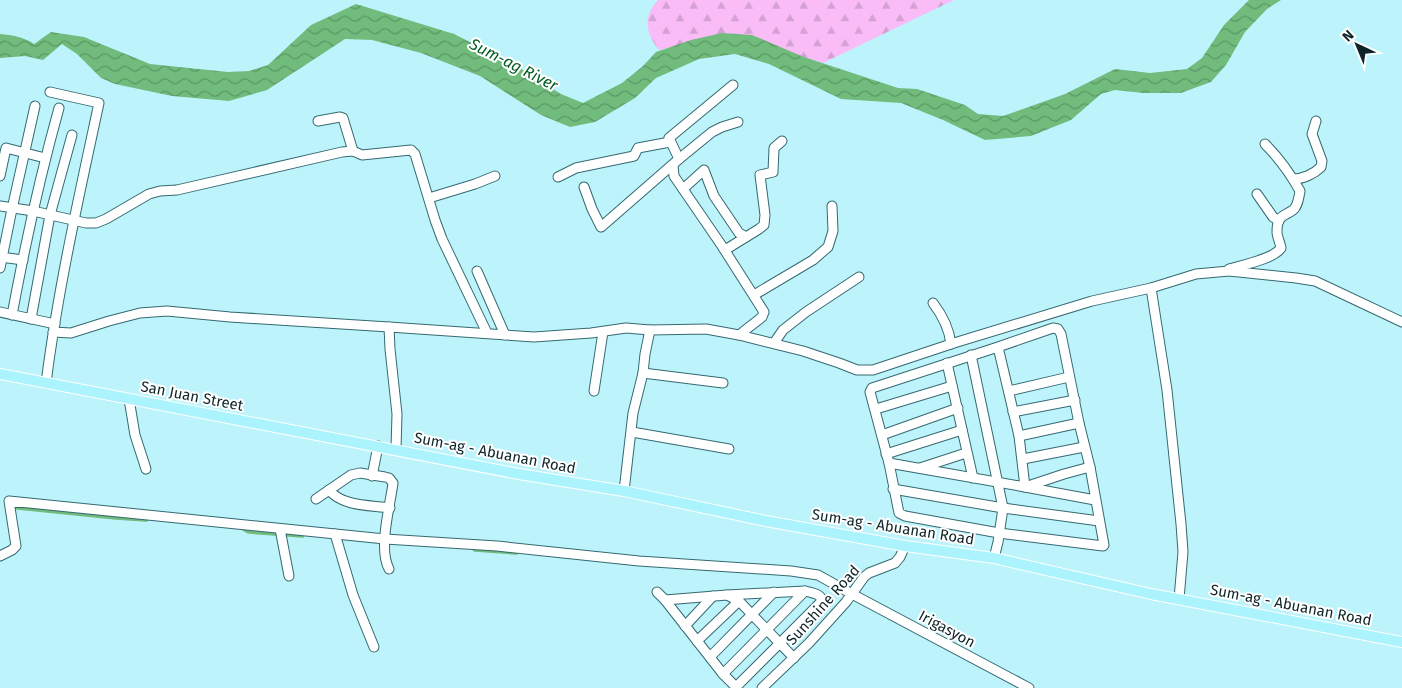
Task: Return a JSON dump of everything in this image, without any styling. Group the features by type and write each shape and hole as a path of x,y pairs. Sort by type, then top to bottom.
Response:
{"main road":[{"name":"San Juan Street","path":"0,374 378,446"},
{"name":"Sum-ag - Abuanan Road","path":"378,446 519,474 624,491 766,521 905,546 994,558 1151,594 1402,642"}],"street":[{"path":"733,85 670,138 670,142 676,162 674,176 725,250 764,312 764,315 739,335"},
{"path":"46,383 74,220 99,103 50,92"},
{"path":"0,268 35,106"},
{"path":"12,315 22,260 45,158 59,108"},
{"path":"318,121 343,118 353,152"},
{"path":"1293,179 1313,173 1321,167 1322,161 1312,134 1316,121"},
{"path":"584,187 601,227 717,129 738,122"},
{"path":"31,319 50,215 72,136"},
{"path":"725,250 759,229 765,223 764,198 760,176 773,172 774,148 782,141"},
{"path":"558,177 576,168 634,156 638,148 670,142"},
{"path":"0,312 31,319 71,333 140,313 167,311 230,317 534,337 563,336 626,328 650,330 706,329 774,343 857,370 873,370 951,344 1084,304 1151,288 1196,274 1223,271 1255,262 1278,252 1280,248 1277,233 1279,221 1282,216 1297,205 1300,191 1280,159 1265,144"},
{"path":"0,176 6,148 45,158"},
{"path":"0,206 86,223 96,223 149,194 160,191 177,190 342,152 353,152 362,155 411,150 414,151 442,239 487,333"},
{"path":"683,190 704,170 714,196 739,233 746,237"},
{"path":"429,198 495,176"},
{"path":"1257,194 1273,217 1279,221"},
{"path":"754,295 814,260 828,247 833,231 832,206"},
{"path":"1,258 22,260"},
{"path":"477,271 505,335"},
{"path":"1223,271 1315,281 1402,322"},
{"path":"774,343 783,330 806,312 859,277"},
{"path":"1151,288 1167,390 1181,524 1183,552 1179,599"},
{"path":"933,303 946,323 951,344"},
{"path":"389,327 397,414 396,449"},
{"path":"1053,328 1058,329 1061,334 1084,447 1090,467 1104,545 999,533 905,516 900,513 876,409 870,392 872,388 971,355 1053,328"},
{"path":"624,491 633,413 644,372 645,354 650,330"},
{"path":"594,391 603,332"},
{"path":"998,347 1019,436 1025,487"},
{"path":"971,355 1003,508 994,558"},
{"path":"947,363 973,478"},
{"path":"644,372 723,383"},
{"path":"1009,391 1069,377"},
{"path":"876,409 952,386"},
{"path":"129,399 135,435 146,469"},
{"path":"1013,412 1075,400"},
{"path":"882,435 958,408"},
{"path":"1019,436 1079,423"},
{"path":"886,454 962,430"},
{"path":"632,432 729,448"},
{"path":"372,476 378,446"},
{"path":"1023,459 1084,447"},
{"path":"917,469 966,453"},
{"path":"889,463 1095,500"},
{"path":"1025,487 1090,467"},
{"path":"316,499 351,475 360,473 389,478 393,483 384,541 386,563 389,569"},
{"path":"894,489 1003,508 1099,521"},
{"path":"329,490 334,496 344,501 390,508"},
{"name":"Irigasyon","path":"0,556 16,546 9,501 280,533 384,541 497,546 639,562 791,571 818,575 1029,688"},
{"path":"280,533 289,576"},
{"path":"336,537 353,595 374,647"},
{"name":"Sunshine Road","path":"762,688 809,643 869,572 895,563 905,546"},
{"path":"658,592 735,687 822,600 816,594 805,592 774,592 665,600"},
{"path":"710,657 774,592"},
{"path":"723,674 805,592"},
{"path":"727,595 739,601 794,658"},
{"path":"685,626 713,596"},
{"path":"697,641 739,601"}],"green space":[{"path":"658,0 954,0 823,63 804,57 671,47 659,50 654,44 648,25 650,12"}],"water":[{"path":"1249,0 1281,0 1267,9 1245,32 1226,65 1211,82 1181,93 1143,93 1115,90 1101,94 1071,120 1031,136 985,140 901,103 841,99 769,64 735,54 699,59 656,78 635,98 595,122 570,127 541,115 480,76 421,53 372,40 345,39 267,90 229,101 172,96 115,84 101,78 77,54 62,44 43,60 25,56 0,58 0,34 18,37 34,44 51,32 84,37 150,64 228,72 249,71 268,65 311,25 356,4 454,34 512,63 561,94 583,103 622,83 642,67 656,52 691,40 722,33 752,35 804,57 898,88 917,89 965,105 978,114 1003,116 1065,94 1115,69 1150,73 1187,69 1202,58 1224,25"}],"waterway":[{"path":"8,506 146,519"},
{"path":"242,527 249,531 302,535"},
{"path":"475,549 516,552"}],"water label":[{"name":"Sum-ag River","path":"514,64"}]}
